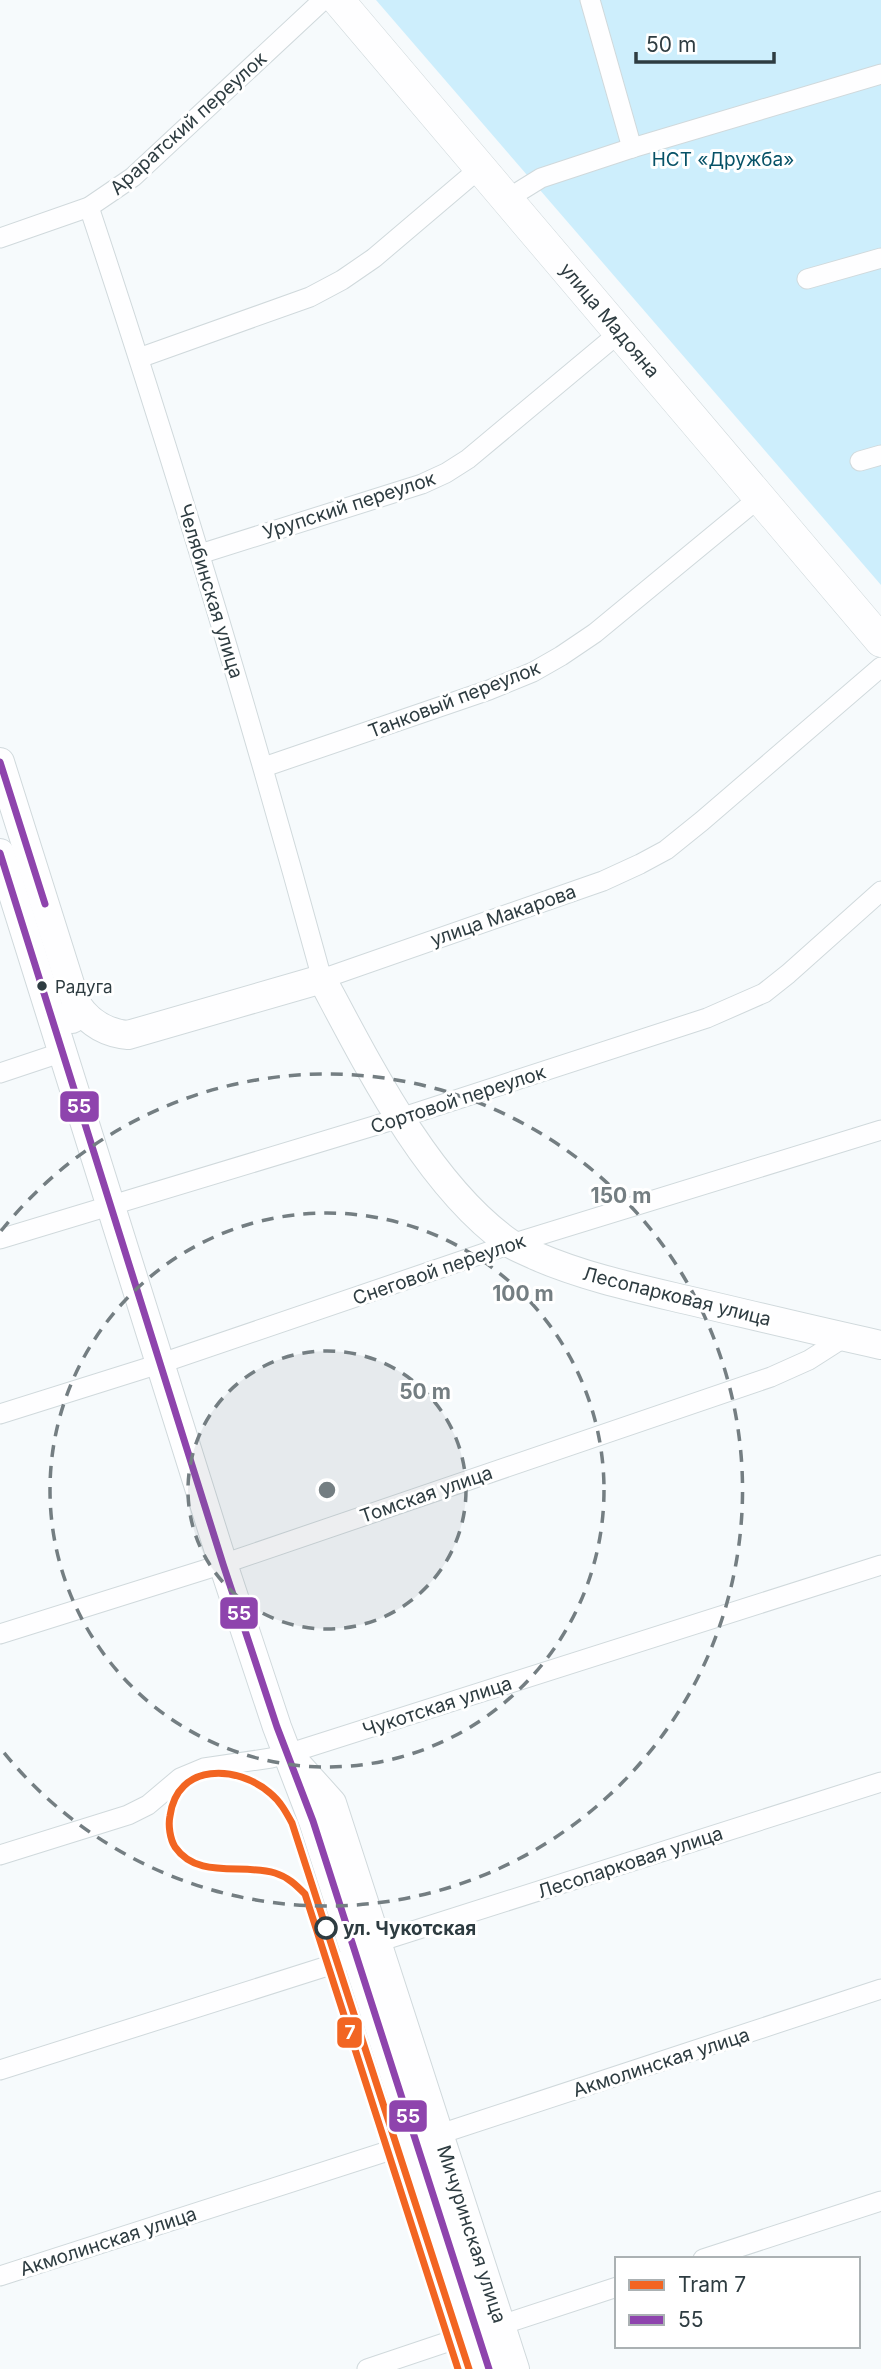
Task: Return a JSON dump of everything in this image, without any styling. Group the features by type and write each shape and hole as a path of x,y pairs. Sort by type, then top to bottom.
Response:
{"main road":[{"name":"улица Мадояна","path":"338,0 881,641"},
{"name":"улица Мадояна","path":"356,0 881,616"},
{"path":"0,762 76,1003 63,1052"},
{"name":"Мичуринская улица","path":"0,853 159,1364 287,1754 332,1803 367,1949 489,2329 515,2369"},
{"name":"улица Макарова","path":"76,1003 84,1015 99,1026 128,1035 322,979"},
{"name":"Лесопарковая улица","path":"322,979 400,1118 449,1186 475,1214 511,1244 562,1267 623,1285 881,1345"},
{"name":"Мичуринская улица","path":"489,2329 489,2369"}],"street":[{"name":"Араратский переулок","path":"0,238 89,207 133,177 323,0"},
{"path":"590,0 632,148"},
{"path":"520,191 541,178 632,148 881,74"},
{"path":"139,358 310,297 342,280 374,258 480,169"},
{"name":"Челябинская улица","path":"89,207 200,554 264,767 322,979"},
{"path":"807,279 881,258"},
{"name":"Урупский переулок","path":"200,554 422,484 446,473 467,459 620,333"},
{"path":"860,461 881,455"},
{"name":"Танковый переулок","path":"264,767 489,690 542,667 595,633 760,497"},
{"name":"улица Макарова","path":"322,979 603,881 666,850 881,667"},
{"name":"Сортовой переулок","path":"0,1240 400,1118 741,1005 788,974 881,891"},
{"path":"0,1073 63,1052"},
{"name":"Снеговой переулок","path":"0,1415 511,1244 881,1130"},
{"name":"Томская улица","path":"0,1634 223,1564 771,1377 809,1360 845,1337"},
{"name":"Чукотская улица","path":"0,1856 128,1815 148,1805 180,1778 204,1768 287,1754 881,1564"},
{"name":"Лесопарковая улица","path":"0,2070 881,1782"},
{"name":"Акмолинская улица","path":"0,2276 881,1989"},
{"path":"709,2257 881,2201"},
{"path":"367,2369 615,2288"}],"green space":[{"name":"НСТ «Дружба»","path":"376,0 881,0 881,585"}],"tram line":[{"name":"7","path":"458,2369 305,1894 280,1875 262,1870 221,1869 196,1864 175,1847 169,1824 175,1798 184,1786 196,1778 226,1774 257,1784 277,1800 292,1823 469,2369"}],"transit line":[{"name":"55","path":"0,762 45,904"},
{"name":"55","path":"0,853 223,1564 277,1727 313,1821 489,2369"}],"place":[{"name":"Радуга","path":"42,986"},
{"name":"ул. Чукотская","path":"326,1928"}]}
